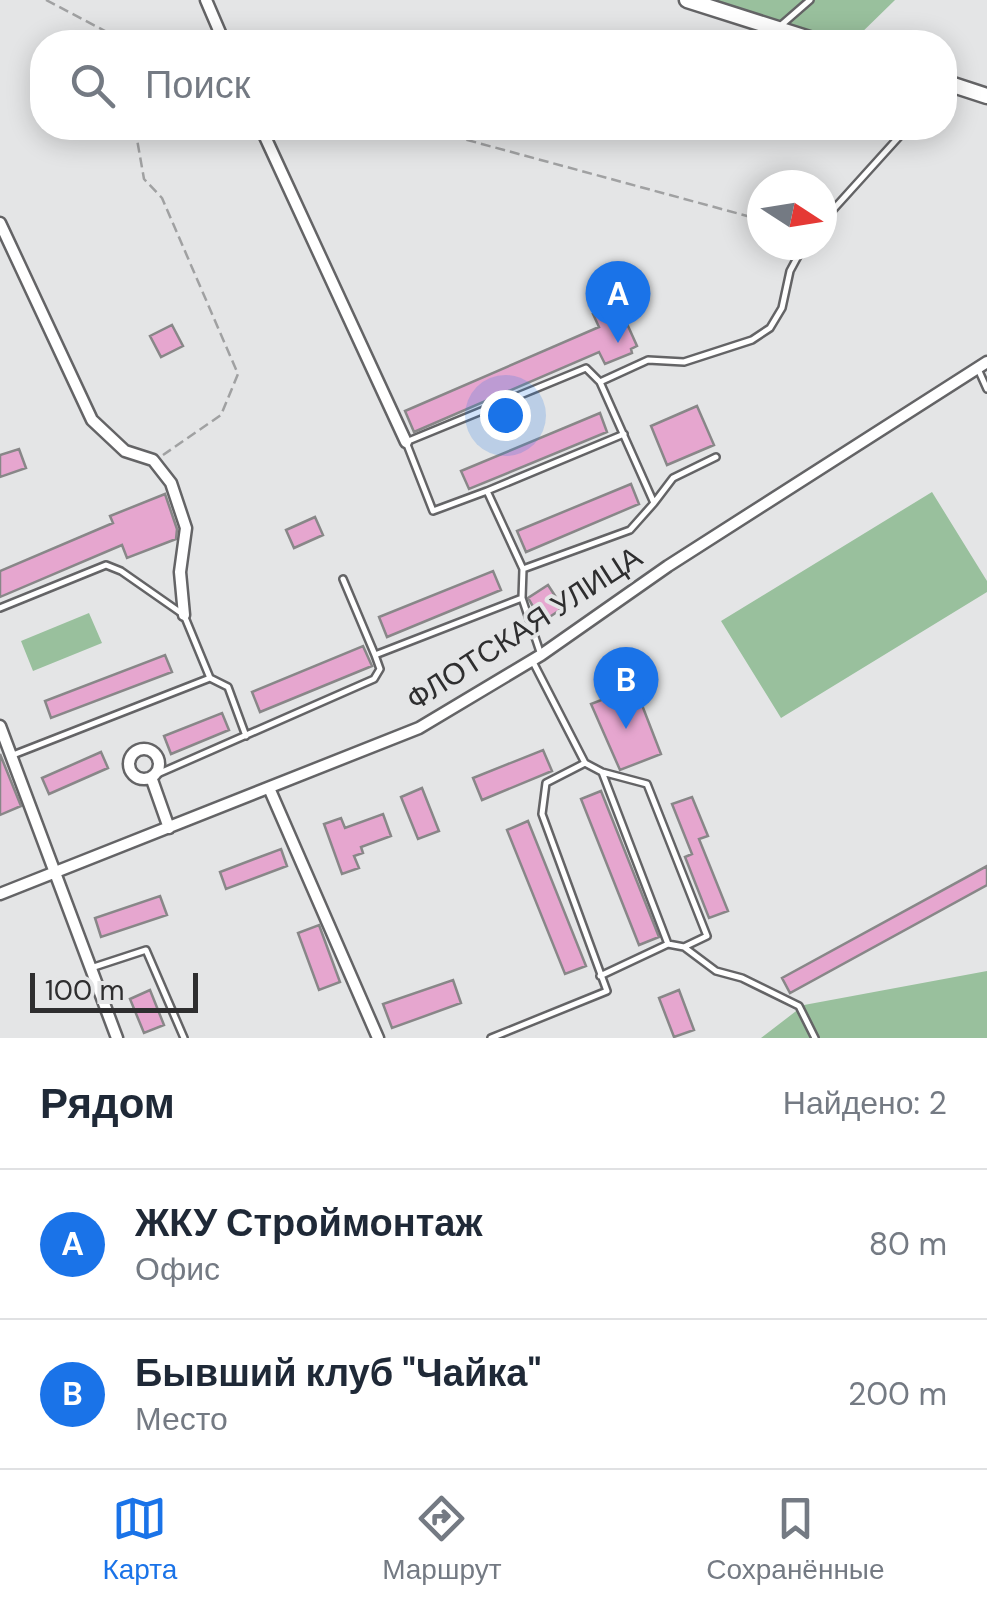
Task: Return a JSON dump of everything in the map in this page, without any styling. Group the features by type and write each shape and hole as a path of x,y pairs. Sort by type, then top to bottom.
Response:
{"street":[{"path":"206,0 219,30"},
{"path":"687,0 780,30"},
{"path":"957,86 987,96"},
{"path":"267,140 406,442"},
{"path":"0,222 92,420 125,451 153,460 171,482 186,528 180,572 184,614"},
{"name":"ФЛОТСКАЯ УЛИЦА","path":"0,894 419,728 537,658 668,566 982,365"},
{"path":"0,726 118,1038"},
{"path":"151,777 169,828"},
{"path":"270,788 378,1038"}],"lane":[{"path":"777,29 810,0"},
{"path":"837,206 897,140"},
{"path":"600,382 648,360 684,362 752,340 770,328 782,308 796,260"},
{"path":"982,365 987,390"},
{"path":"624,434 486,492 432,510 406,442 586,368 600,382 624,434 654,503"},
{"path":"523,569 630,530 673,478 716,458"},
{"path":"486,492 523,569 522,598 537,658 586,762 602,772 647,784 707,936 684,947"},
{"path":"0,608 106,565 121,571 184,614 210,678 228,687 246,736"},
{"path":"151,777 374,678 380,669 376,655 343,578"},
{"path":"376,655 522,598"},
{"path":"12,756 210,678"},
{"path":"491,1038 606,991 542,814 546,783 586,762"},
{"path":"602,772 668,944"},
{"path":"600,976 668,944 684,947 716,971 742,978 799,1006 816,1038"},
{"path":"91,968 146,950 184,1038"}],"path":[{"path":"46,0 103,30"},
{"path":"136,140 144,179 162,198 238,374 221,415 184,444 153,460"},
{"path":"467,140 747,216"}],"green space":[{"path":"713,0 895,0 864,30 800,30"},
{"path":"932,492 987,581 987,592 781,718 721,621"},
{"path":"89,613 102,643 33,671 21,641"},
{"path":"987,971 987,1038 761,1038 804,1005"}],"building":[{"path":"607,308 612,322 624,317 637,346 631,349 632,353 605,364 599,352 414,432 405,411 599,327 593,314"},
{"path":"172,325 183,346 161,357 150,336"},
{"path":"697,406 714,445 667,465 651,426"},
{"path":"600,413 607,432 469,489 461,471"},
{"path":"19,449 26,468 0,477 0,455"},
{"path":"631,484 639,504 526,552 517,531"},
{"path":"165,494 177,529 176,539 127,558 122,545 0,597 0,571 113,523 110,516"},
{"path":"315,517 323,535 294,548 286,530"},
{"path":"493,571 501,590 387,637 379,617"},
{"path":"548,585 563,608 542,622 528,598"},
{"path":"363,646 372,666 260,712 252,692"},
{"path":"165,655 172,672 51,718 45,701"},
{"path":"635,687 661,754 620,770 591,704"},
{"path":"222,713 229,730 171,754 164,736"},
{"path":"543,750 552,771 482,800 473,778"},
{"path":"101,752 108,768 49,794 42,778"},
{"path":"0,754 21,806 0,815"},
{"path":"422,788 439,831 418,839 401,797"},
{"path":"601,791 659,937 639,945 581,799"},
{"path":"692,797 708,836 699,839 728,911 709,918 685,857 692,854 672,804"},
{"path":"383,814 391,836 361,847 363,853 354,856 359,868 342,874 324,824 341,818 345,828"},
{"path":"528,821 586,966 565,974 507,830"},
{"path":"281,849 287,866 226,889 220,872"},
{"path":"987,866 987,885 790,993 782,978"},
{"path":"160,896 167,915 101,937 95,918"},
{"path":"319,925 340,982 319,990 298,933"},
{"path":"453,980 461,1003 392,1028 383,1004"},
{"path":"150,990 164,1025 144,1033 130,999"},
{"path":"679,990 694,1030 674,1037 659,998"}],"place":[{"name":"ЖКУ Строймонтаж","path":"618,343"},
{"name":"Бывший клуб \"Чайка\"","path":"626,729"}]}
